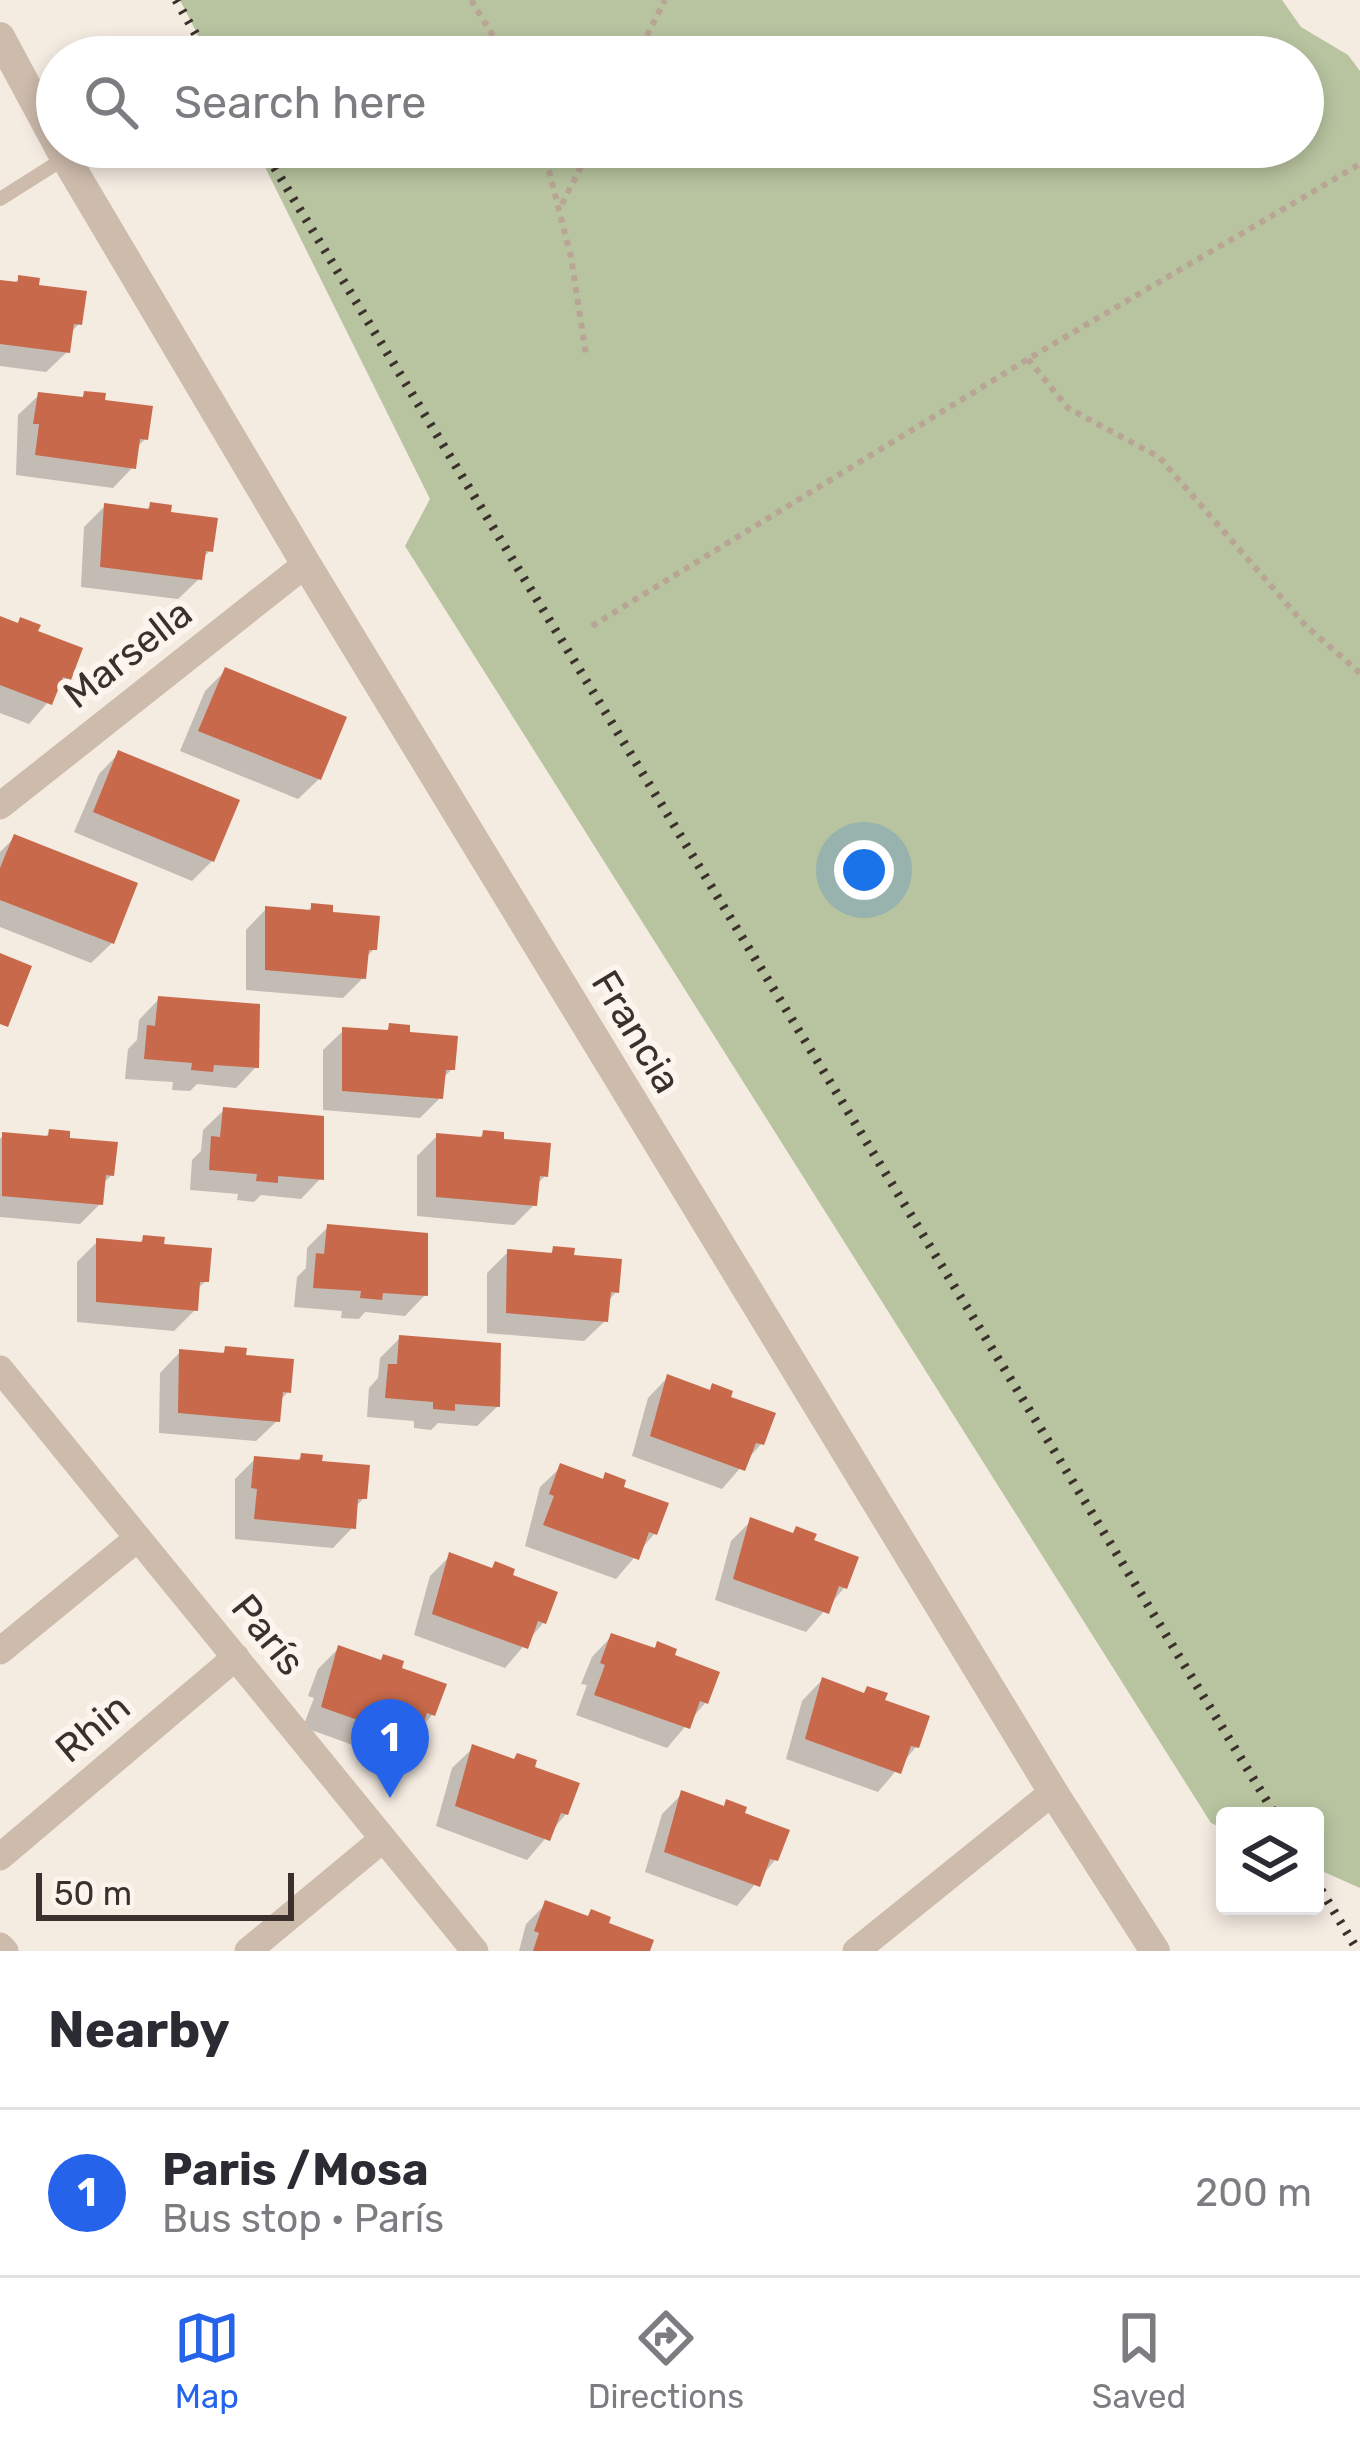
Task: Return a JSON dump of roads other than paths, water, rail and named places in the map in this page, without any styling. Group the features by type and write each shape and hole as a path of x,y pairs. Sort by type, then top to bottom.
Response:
{"street":[{"name":"Francia","path":"0,37 36,104"},
{"name":"Francia","path":"71,168 306,564 1053,1792 1155,1951"},
{"name":"Marsella","path":"0,806 306,564"},
{"name":"París","path":"0,1369 475,1951"},
{"path":"0,1651 138,1538"},
{"name":"Rhin","path":"0,1857 236,1658"},
{"path":"856,1951 1053,1792"},
{"path":"248,1951 383,1839"}],"lane":[{"path":"0,199 37,168"}],"railway":[{"path":"176,0 197,36"},
{"path":"275,168 1271,1807"},
{"path":"1324,1895 1358,1951"}],"place":[{"name":"Paris /Mosa","path":"390,1798"}]}
